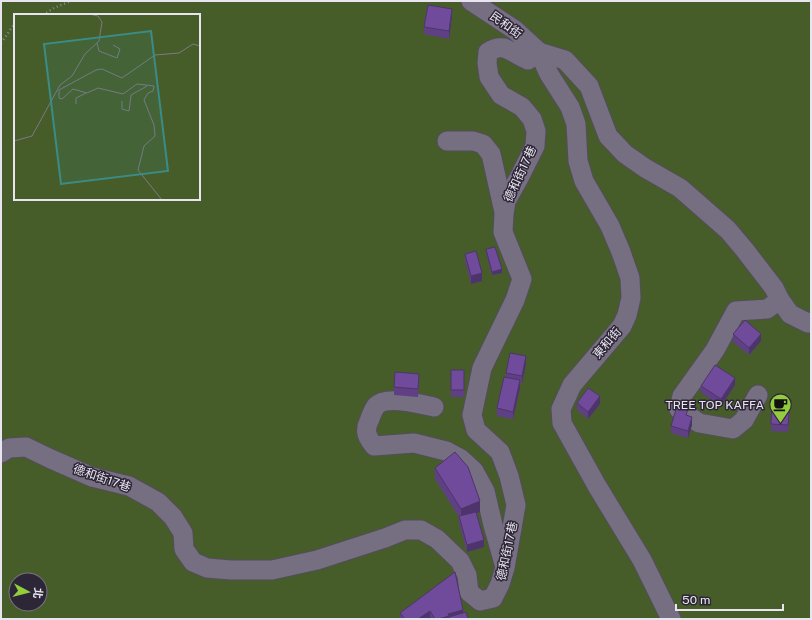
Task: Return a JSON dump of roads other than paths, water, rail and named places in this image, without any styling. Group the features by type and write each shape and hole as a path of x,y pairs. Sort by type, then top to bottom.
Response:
{"street":[{"name":"民和街","path":"471,1 515,30 539,52"},
{"name":"德和街17巷","path":"1,453 9,448 26,447 92,477 129,486 158,502 173,517 182,533 184,549 193,562 207,568 231,570 272,570 317,560 405,530 421,530 437,539 460,561 467,575 469,592 480,601 493,598 500,584 505,568 516,505 510,476 500,452 476,430 472,414 482,368 516,300 522,279 503,232 504,214 506,201 520,178 535,146 536,131 532,119 522,107 502,95 489,77 486,63 488,52 494,48 506,47 520,57 528,60 539,52"},
{"path":"539,52 565,60 589,86 608,136 625,154 645,168 680,188 728,230 774,288 790,314 808,323 811,322"},
{"name":"東和街","path":"539,52 549,74 570,107 576,124 578,161 584,181 610,226 630,278 631,298 628,315 622,326 572,386 561,409 562,423 597,486 642,560 670,619"},
{"path":"447,141 473,141 483,144 491,154 504,214"},
{"path":"758,396 744,420 733,429 699,423 679,409 682,396 715,350 736,311 767,309 780,300"},
{"path":"434,407 408,402 386,401 376,406 365,428 368,438 374,446 414,443 446,451 461,459 474,472 485,491 505,568"}],"place":[{"name":"TREE TOP KAFFA","path":"780,424"}]}
